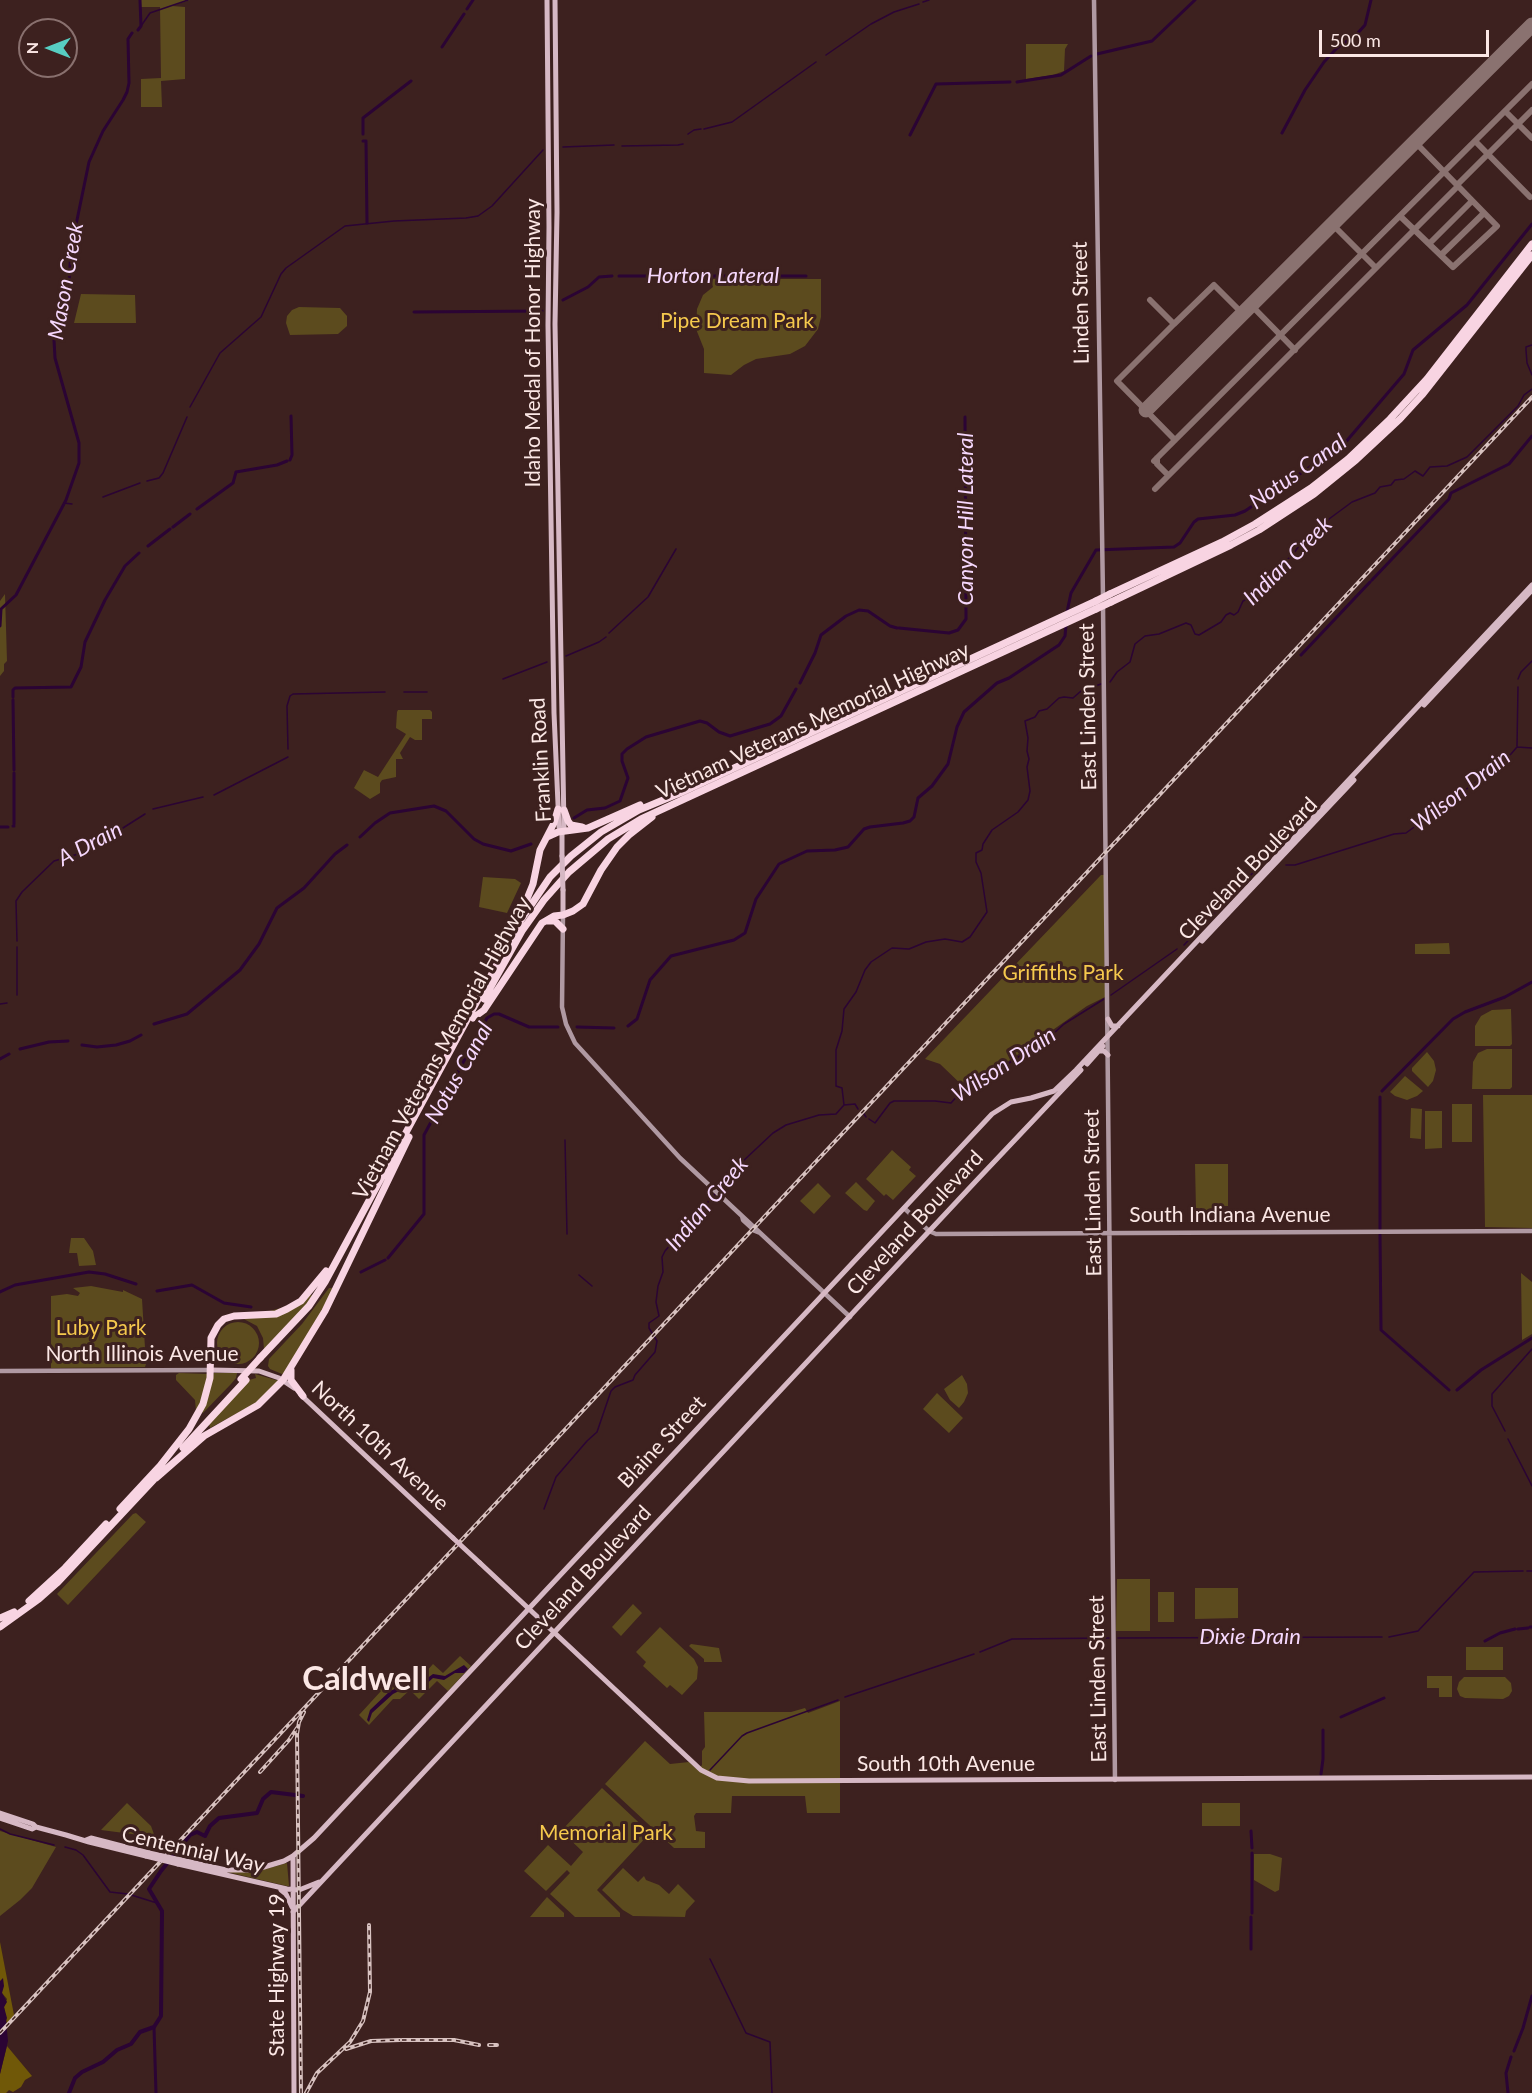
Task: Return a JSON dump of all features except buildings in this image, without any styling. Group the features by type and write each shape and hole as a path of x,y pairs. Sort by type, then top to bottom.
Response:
{"highway":[{"path":"1111,598 1255,524 1311,488 1348,459 1427,379 1532,244"},
{"path":"1111,598 1231,545 1259,530 1314,494 1356,460 1400,419 1438,376 1532,255"},
{"name":"Vietnam Veterans Memorial Highway","path":"262,1359 313,1300 336,1264 530,904 550,877 571,856 616,822 681,796 1111,598"},
{"path":"547,838 562,831 588,828 638,806 681,796"},
{"path":"473,1018 483,1010 547,919 563,915 583,904 608,858 628,835 681,796"},
{"name":"Vietnam Veterans Memorial Highway","path":"262,1359 305,1316 324,1290 522,931 544,900 568,872 596,848 615,834 681,796"},
{"path":"561,809 571,825 588,828"},
{"path":"494,970 529,895 540,850 561,809"},
{"path":"537,931 550,920 563,928"},
{"path":"156,1474 204,1436 258,1406 283,1380 325,1311 409,1137"},
{"path":"156,1474 189,1429 206,1396 215,1329 221,1322 234,1316 276,1314 301,1301 323,1276 357,1224"},
{"path":"0,1620 14,1612 65,1568 262,1359"},
{"path":"293,1365 290,1377 303,1396"},
{"path":"0,1633 73,1567 243,1380"},
{"path":"0,1627 39,1599"}],"main road":[{"name":"Idaho Medal of Honor Highway","path":"547,0 548,325 552,571 557,686"},
{"name":"Idaho Medal of Honor Highway","path":"555,0 557,245 555,324 559,614 557,686"},
{"name":"Linden Street","path":"1094,0 1102,549 1098,605"},
{"path":"552,571 556,573 559,614"},
{"name":"Cleveland Boulevard","path":"293,1910 1056,1098 1099,1051 1118,1026 1532,585"},
{"name":"Cleveland Boulevard","path":"1070,1076 1108,1039 1532,590"},
{"name":"East Linden Street","path":"1098,605 1108,1019 1115,1780"},
{"name":"Franklin Road","path":"557,686 555,733 561,809"},
{"name":"Franklin Road","path":"557,686 562,766 559,827 562,831 563,1013 571,1036 588,1059 680,1158 742,1216 743,1220 800,1269 850,1317"},
{"path":"555,733 559,765 562,766"},
{"path":"1108,1019 1112,1026 1118,1026"},
{"path":"1099,1051 1104,1051 1108,1055"},
{"name":"Blaine Street","path":"293,1856 314,1838 998,1108 1011,1102 1054,1091 1070,1076"},
{"path":"1031,1098 1056,1098"},
{"path":"1045,1098 1048,1106"},
{"path":"904,1208 929,1231"},
{"name":"South Indiana Avenue","path":"929,1231 936,1234 1532,1231"},
{"name":"North Illinois Avenue","path":"0,1371 255,1370 283,1380"},
{"name":"North 10th Avenue","path":"283,1380 303,1396 453,1538"},
{"name":"South 10th Avenue","path":"453,1538 701,1770 717,1778 749,1780 1115,1780 1532,1777"},
{"name":"Centennial Way","path":"0,1813 36,1827"},
{"name":"Centennial Way","path":"0,1818 25,1827 36,1827 89,1842 293,1890"},
{"name":"Centennial Way","path":"179,1862 243,1871 264,1868 293,1856"},
{"name":"State Highway 19","path":"293,1856 294,2093"},
{"path":"237,1878 284,1892 293,1910"},
{"path":"293,1890 323,1880"}],"green space":[{"path":"141,0 190,0 172,6 185,7 185,79 161,81 162,107 141,107 141,79 161,78 160,7 141,7"},
{"path":"1026,44 1068,44 1065,49 1064,71 1026,79"},
{"name":"Pipe Dream Park","path":"711,279 821,279 821,317 818,329 805,346 790,354 756,359 731,375 704,373 704,349 696,329 697,309 703,295 713,287"},
{"path":"81,294 135,295 136,323 74,323"},
{"path":"299,307 340,308 347,316 347,326 338,334 290,335 286,323 287,316"},
{"path":"5,594 7,661 0,676 0,601"},
{"path":"398,710 430,710 432,719 422,719 422,740 410,737 400,753 403,759 396,759 396,777 382,780 380,793 370,799 354,788 364,770 378,777 406,734 396,728"},
{"name":"Griffiths Park","path":"1101,875 1104,875 1105,997 1087,1006 1007,1062 993,1069 985,1077 965,1088 940,1064 925,1059"},
{"path":"483,877 515,879 521,883 507,913 479,907"},
{"path":"1449,943 1450,954 1415,954 1415,944"},
{"path":"1511,1009 1512,1044 1510,1046 1475,1046 1475,1026 1481,1016 1492,1010"},
{"path":"1487,1049 1512,1049 1512,1087 1510,1089 1472,1089 1473,1062 1478,1053"},
{"path":"1427,1052 1434,1061 1436,1070 1433,1081 1428,1087 1412,1071 1412,1068"},
{"path":"1405,1076 1423,1091 1407,1100 1390,1092"},
{"path":"1483,1095 1532,1095 1532,1228 1485,1227"},
{"path":"1452,1104 1472,1104 1472,1142 1452,1142"},
{"path":"1411,1108 1422,1109 1421,1139 1410,1138"},
{"path":"1425,1111 1442,1111 1442,1148 1425,1149"},
{"path":"892,1150 911,1167 909,1170 916,1176 893,1200 886,1194 884,1196 866,1179"},
{"path":"1195,1164 1228,1164 1228,1206 1213,1206 1212,1210 1196,1210"},
{"path":"856,1182 875,1201 867,1211 845,1193"},
{"path":"818,1183 831,1196 814,1214 800,1201"},
{"path":"71,1238 84,1238 93,1251 96,1265 79,1266 77,1253 69,1253"},
{"path":"1521,1273 1532,1282 1532,1334 1522,1340"},
{"name":"Luby Park","path":"91,1286 123,1292 123,1290 142,1299 145,1367 51,1368 51,1296 67,1294 78,1296 80,1293 73,1288"},
{"path":"329,1288 333,1290 325,1307 285,1373 270,1369 269,1359 302,1324"},
{"path":"310,1293 312,1296 302,1310 264,1349 263,1338 257,1326 242,1318 285,1307"},
{"path":"238,1322 253,1328 259,1343 253,1358 238,1364 223,1358 217,1343 223,1328"},
{"path":"179,1373 208,1374 204,1394 196,1411 195,1400 176,1380 176,1375"},
{"path":"214,1373 237,1373 231,1384 203,1413 202,1412"},
{"path":"255,1374 279,1381 263,1399 210,1428 209,1424 249,1380 256,1378"},
{"path":"962,1375 967,1384 968,1393 959,1408 950,1400 944,1389"},
{"path":"937,1393 963,1418 949,1433 923,1409"},
{"path":"136,1513 146,1522 68,1605 57,1594"},
{"path":"1117,1579 1150,1579 1150,1631 1116,1631"},
{"path":"1195,1588 1238,1588 1238,1618 1195,1619"},
{"path":"1158,1592 1174,1592 1174,1622 1158,1622"},
{"path":"633,1604 642,1613 621,1636 612,1627"},
{"path":"660,1627 694,1659 698,1667 697,1679 682,1695 670,1685 667,1688 643,1666 646,1662 636,1652"},
{"path":"691,1644 719,1648 722,1662 704,1662 704,1659 689,1646"},
{"path":"1466,1647 1503,1647 1503,1670 1466,1670"},
{"path":"460,1656 471,1666 448,1691 437,1681 419,1699 410,1690 400,1699 393,1699 369,1725 359,1715 381,1691 370,1681 375,1675 387,1685 395,1679 403,1684 416,1683 433,1664 443,1673"},
{"path":"1427,1676 1452,1676 1452,1697 1439,1697 1439,1688 1427,1688"},
{"path":"1464,1677 1505,1677 1511,1683 1512,1691 1503,1699 1465,1698 1460,1696 1457,1689"},
{"path":"840,1701 840,1813 807,1813 805,1796 732,1796 731,1813 696,1813 694,1816 696,1831 705,1832 705,1848 674,1848 605,1784 645,1741 670,1764 689,1762 698,1770 702,1765 702,1751 705,1747 704,1712 791,1712 805,1708 808,1713"},
{"name":"Memorial Park","path":"602,1788 650,1833 597,1890 620,1913 620,1917 575,1917 550,1894 570,1873 567,1870 546,1891 524,1871 548,1845 571,1866 583,1852 561,1831"},
{"path":"127,1803 151,1826 155,1837 101,1830"},
{"path":"1202,1803 1240,1803 1240,1826 1202,1826"},
{"path":"0,1831 56,1847 32,1888 0,1916"},
{"path":"1254,1854 1270,1854 1282,1858 1279,1890 1275,1892 1254,1880"},
{"path":"287,1863 289,1886 227,1872 255,1872"},
{"name":"Memorial Park","path":"623,1868 638,1882 644,1876 646,1880 659,1885 669,1894 678,1884 695,1901 686,1911 685,1917 633,1916 623,1910 602,1890"},
{"name":"Memorial Park","path":"547,1897 564,1913 564,1917 530,1917"}],"shaded area":[{"path":"464,1665 468,1669 464,1673 455,1673 444,1680 433,1678 422,1688 401,1690 393,1694 372,1713 369,1722 367,1720 370,1710 390,1691 399,1687 418,1685 433,1674 445,1676"},
{"path":"0,1942 14,2015 7,2024 4,2007 7,1999 2,1993 0,1981"},
{"path":"3,1978 2,1993 7,2002 4,2007 8,2041 0,2074 0,1981"},
{"path":"7,2046 32,2076 13,2092 9,2090 6,2093 0,2093 0,2074"}],"waterway":[{"name":"Mason Creek","path":"138,30 141,26 140,0"},
{"path":"141,26 150,13 188,0"},
{"path":"467,9 473,0"},
{"path":"923,2 929,0"},
{"name":"Horton Lateral","path":"1097,54 1152,41 1195,0"},
{"name":"Canyon Hill Lateral","path":"1282,133 1305,90 1324,62 1365,25 1371,0"},
{"path":"826,55 871,24 894,12 919,4"},
{"path":"442,47 464,14"},
{"name":"Mason Creek","path":"0,626 1,609 16,595 66,500 79,463 79,443 55,358 54,340 69,283 71,249 89,162 103,131 127,92 129,83 128,39 132,33"},
{"name":"Horton Lateral","path":"1017,82 1061,75 1091,56"},
{"path":"704,129 732,122 816,62"},
{"path":"363,134 363,118 411,81"},
{"name":"Horton Lateral","path":"910,135 936,84 1010,82"},
{"path":"688,134 701,129"},
{"path":"363,141 366,141 367,223"},
{"path":"622,146 683,144"},
{"path":"563,147 614,145"},
{"path":"190,407 220,353 261,317 286,268 345,226 478,216 492,206 543,150"},
{"name":"Notus Canal","path":"1067,612 1071,593 1096,550 1174,547 1180,543 1198,519 1235,515 1245,511 1344,444 1404,374 1413,350 1467,305 1532,224"},
{"name":"Horton Lateral","path":"563,300 588,287 599,277 612,276"},
{"name":"Horton Lateral","path":"619,276 806,276"},
{"name":"Horton Lateral","path":"414,312 542,311"},
{"name":"Indian Creek","path":"1532,345 1526,347 1527,363 1532,375"},
{"name":"Indian Creek","path":"1110,682 1117,672 1130,662 1135,644 1145,636 1159,634 1186,623 1191,625 1195,634 1199,635 1221,622 1226,615 1230,613 1234,615 1243,601 1251,597 1271,570 1292,556 1305,537 1319,531 1329,519 1352,502 1375,493 1380,487 1391,485 1395,480 1404,479 1415,471 1423,476 1430,467 1447,466 1467,457 1532,389"},
{"name":"Horton Lateral","path":"290,460 292,455 291,416"},
{"path":"147,481 159,478 163,473 187,417"},
{"name":"Canyon Hill Lateral","path":"899,628 949,633 958,630 966,619 965,417"},
{"path":"1372,580 1449,499 1451,493 1509,464 1532,436"},
{"name":"Horton Lateral","path":"197,509 233,483 236,472 277,465 287,461"},
{"path":"103,497 140,483"},
{"name":"Mason Creek","path":"64,503 72,504"},
{"name":"Horton Lateral","path":"173,527 190,514"},
{"name":"Horton Lateral","path":"148,546 170,529"},
{"name":"A Drain","path":"609,633 648,597 676,549"},
{"name":"Horton Lateral","path":"13,697 15,688 71,687 81,667 85,642 105,600 125,566 139,553"},
{"path":"1301,655 1370,582"},
{"name":"Canyon Hill Lateral","path":"800,683 821,635 846,616 859,610 868,611 890,626 897,628"},
{"name":"Notus Canal","path":"628,1026 637,1019 650,980 671,956 734,940 745,933 756,899 779,864 807,851 848,847 864,829 870,827 910,821 914,817 918,798 932,786 948,764 957,727 964,712 997,683 1009,678 1059,645 1065,636 1066,625"},
{"name":"A Drain","path":"566,656 606,637"},
{"path":"1518,679 1521,672 1532,661"},
{"name":"A Drain","path":"503,679 547,662"},
{"name":"Indian Creek","path":"717,1190 731,1168 741,1163 773,1133 786,1125 819,1115 836,1114 844,1105 842,1088 836,1086 836,1050 842,1031 844,1009 856,992 865,970 871,962 892,948 909,949 926,942 945,939 962,942 970,937 987,912 976,853 982,850 992,830 1018,812 1028,800 1030,791 1027,767 1029,759 1025,721 1035,717 1039,711 1047,709 1059,698 1073,698 1081,691 1101,684"},
{"path":"1517,746 1518,687"},
{"name":"Canyon Hill Lateral","path":"574,818 587,810 605,808 620,801 628,778 622,754 646,737 700,721 730,736 770,724 781,716 796,689"},
{"name":"A Drain","path":"288,749 287,706 293,694 385,692"},
{"name":"A Drain","path":"404,692 427,692"},
{"name":"Horton Lateral","path":"13,700 14,770"},
{"name":"Wilson Drain","path":"1286,865 1295,865 1394,834 1406,833 1472,785 1517,747 1532,748"},
{"name":"A Drain","path":"214,795 288,757"},
{"name":"Horton Lateral","path":"14,773 14,824"},
{"name":"A Drain","path":"153,809 203,797"},
{"name":"Canyon Hill Lateral","path":"360,837 390,813 434,806 446,811 474,839 483,844 511,851 531,844"},
{"name":"A Drain","path":"17,941 16,901 22,892 54,861 85,852 145,814"},
{"name":"Horton Lateral","path":"0,827 8,827"},
{"name":"Canyon Hill Lateral","path":"154,1024 187,1014 240,970 259,944 277,908 304,888 335,854 347,845"},
{"name":"Wilson Drain","path":"1184,945 1267,858 1269,860"},
{"name":"A Drain","path":"17,947 17,995"},
{"name":"Wilson Drain","path":"1111,995 1177,949"},
{"path":"1382,1091 1453,1019 1505,997 1532,982"},
{"name":"Wilson Drain","path":"869,1119 875,1123 894,1101 951,1103 959,1094 984,1080 996,1069 1006,1065 1104,999"},
{"name":"A Drain","path":"0,1004 7,1003"},
{"name":"Notus Canal","path":"388,1258 424,1214 424,1135 487,1018 499,1014 529,1027 558,1027"},
{"name":"Notus Canal","path":"577,1027 614,1028"},
{"name":"Canyon Hill Lateral","path":"82,1045 97,1047 116,1045 141,1035"},
{"name":"Canyon Hill Lateral","path":"20,1049 49,1042 68,1041"},
{"name":"Canyon Hill Lateral","path":"0,1059 9,1054"},
{"path":"1380,1097 1380,1229"},
{"name":"Wilson Drain","path":"844,1105 855,1104 858,1109"},
{"path":"565,1140 567,1234"},
{"name":"Indian Creek","path":"544,1509 556,1477 597,1432 611,1391 633,1380 655,1352 657,1341 649,1328 649,1323 659,1316 656,1302 663,1272 662,1257 715,1194"},
{"path":"1380,1235 1381,1330 1449,1390"},
{"name":"Notus Canal","path":"361,1272 385,1260"},
{"name":"Notus Canal","path":"0,1292 15,1285 89,1272 105,1274 136,1284"},
{"path":"579,1275 592,1286"},
{"name":"Notus Canal","path":"157,1291 192,1285 224,1303 251,1307"},
{"path":"1457,1390 1481,1370 1532,1338"},
{"name":"Dixie Drain","path":"1505,1431 1492,1406 1492,1394 1532,1349"},
{"name":"Dixie Drain","path":"1508,1439 1532,1486"},
{"name":"Dixie Drain","path":"1389,1637 1418,1631 1474,1572 1523,1571"},
{"name":"Dixie Drain","path":"1527,1571 1532,1571"},
{"path":"1518,1629 1528,1628"},
{"path":"1485,1641 1500,1633 1515,1629"},
{"name":"Dixie Drain","path":"1118,1638 1382,1637"},
{"name":"Dixie Drain","path":"980,1652 1012,1639 1109,1638"},
{"name":"Dixie Drain","path":"845,1697 974,1654"},
{"path":"1341,1717 1384,1698"},
{"name":"Dixie Drain","path":"710,1770 747,1733 838,1700"},
{"path":"1321,1774 1323,1730"},
{"name":"Indian Creek","path":"69,2093 75,2078 82,2072 131,2044 140,2032 154,2027 161,2016 162,1911 149,1889 161,1871 190,1835 197,1832 205,1836 210,1826 219,1818 257,1813 263,1799 271,1792 303,1796"},
{"path":"0,1829 10,1834 54,1845"},
{"path":"1251,1831 1252,1848"},
{"path":"65,1847 83,1855 110,1892 128,1894 157,1903"},
{"path":"1252,1853 1252,1913"},
{"path":"1251,1917 1251,1949"},
{"path":"710,1959 746,2033 770,2042 772,2093"},
{"path":"1514,2051 1532,1996"},
{"path":"154,2027 156,2093"},
{"path":"1508,2093 1506,2073 1511,2057"}],"taxiway":[{"path":"1154,461 1532,84"},
{"path":"1457,185 1532,110"},
{"path":"1505,111 1532,138"},
{"path":"1475,141 1530,197"},
{"path":"1400,216 1453,267 1497,226 1415,142"},
{"path":"1155,489 1458,186"},
{"path":"1429,244 1472,201"},
{"path":"1441,255 1484,213"},
{"path":"1332,224 1376,268"},
{"path":"1174,324 1214,285 1243,314"},
{"path":"1150,300 1174,324 1117,381 1175,440"},
{"path":"1251,305 1295,350"},
{"path":"1157,458 1157,464 1168,475"}],"runway":[{"path":"1146,410 1532,25"}],"railway":[{"path":"0,2033 1532,397"},
{"path":"301,2093 297,1734 304,1712"},
{"path":"260,1772 297,1728"},
{"path":"306,2093 317,2073 350,2042 363,2021 370,1992 369,1925"},
{"path":"346,2049 371,2041 400,2040"},
{"path":"402,2040 454,2040 479,2045"},
{"path":"489,2045 497,2045"}],"district":[{"name":"Caldwell","path":"365,1679"}]}
